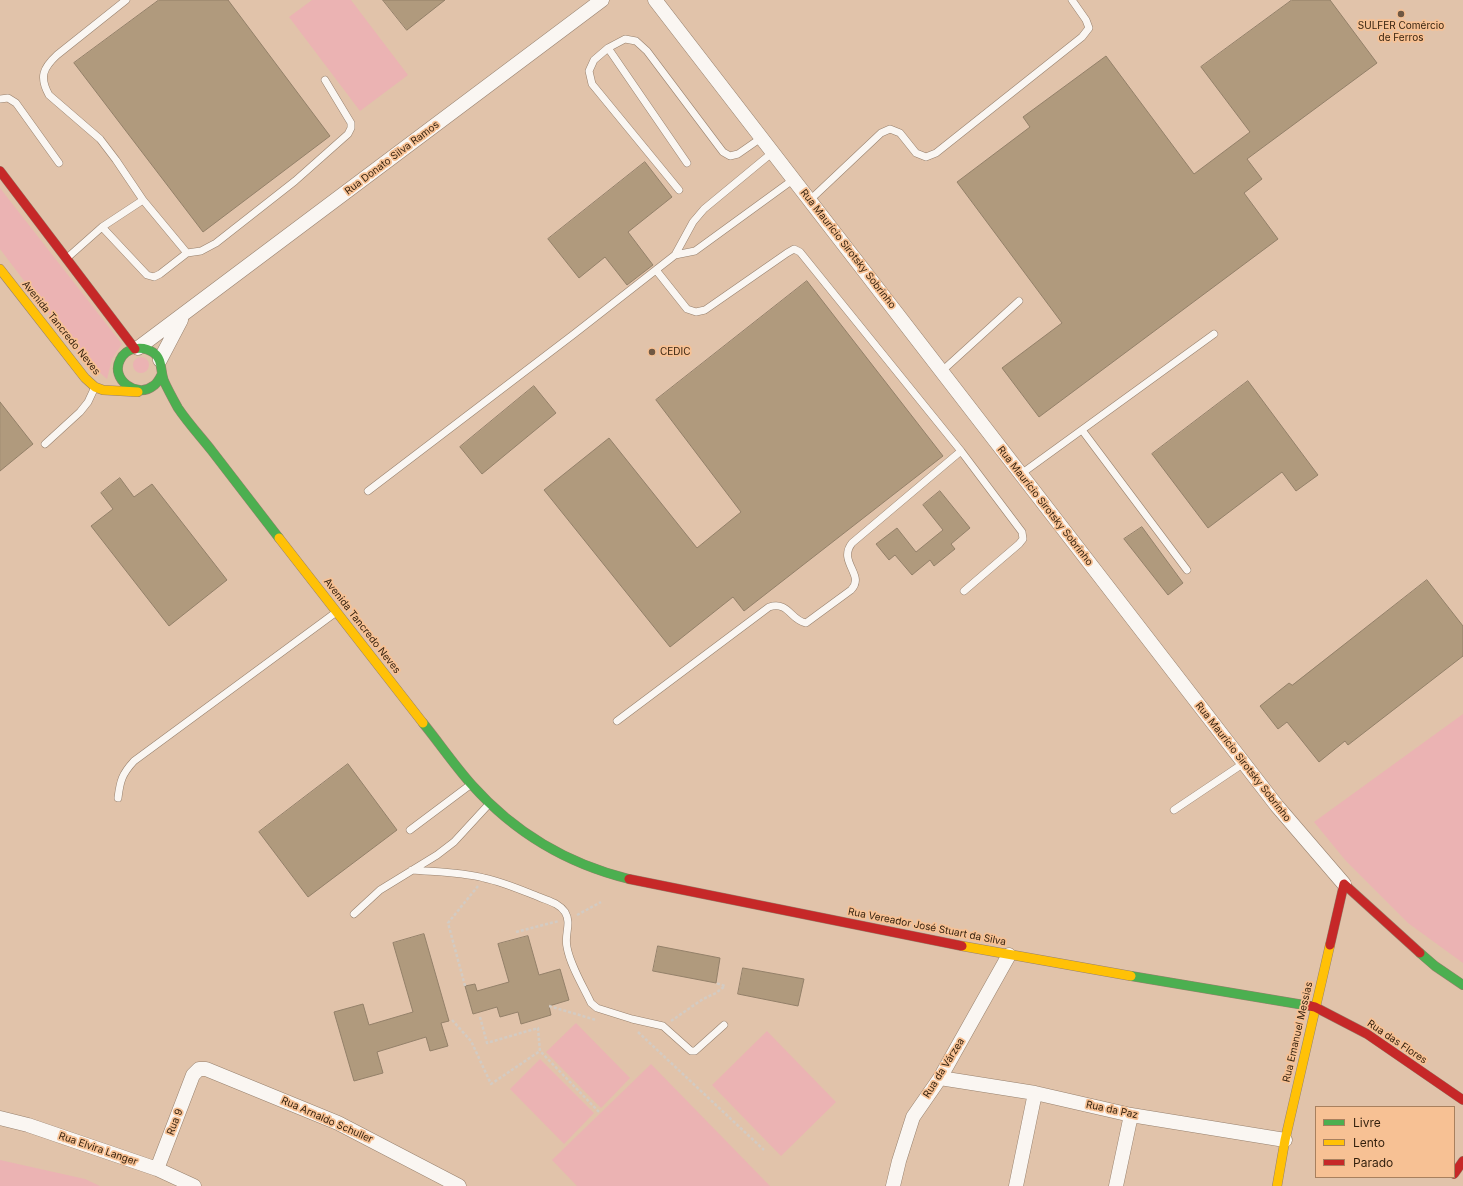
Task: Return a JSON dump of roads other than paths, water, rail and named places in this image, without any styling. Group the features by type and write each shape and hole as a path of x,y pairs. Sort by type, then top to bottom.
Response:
{"main road":[{"path":"0,171 136,348"},
{"name":"Avenida Tancredo Neves","path":"0,269 85,378 95,387 103,390 141,392 154,397"},
{"path":"136,348 149,350 160,360 162,374 159,381 148,390 141,392 134,391 123,383 118,370 123,356 128,351 136,348"},
{"name":"Avenida Tancredo Neves","path":"162,374 178,408 471,784 490,804 542,845"},
{"name":"Avenida Tancredo Neves","path":"166,403 178,408"},
{"name":"Rua Vereador José Stuart da Silva","path":"542,845 589,868 647,883 1009,955 1315,1007"},
{"name":"Rua Maurício Sirotsky Sobrinho","path":"1344,884 1435,966 1463,985"},
{"name":"Rua Emanuel Messias","path":"1277,1186 1285,1140 1344,884"},
{"name":"Rua das Flores","path":"1315,1007 1367,1034 1463,1100"},
{"path":"1455,1173 1463,1162"}],"street":[{"name":"Rua Donato Silva Ramos","path":"136,348 183,316 602,0"},
{"name":"Rua Maurício Sirotsky Sobrinho","path":"655,0 1277,806 1344,884"},
{"name":"Rua Donato Silva Ramos","path":"160,360 183,316"},
{"name":"Rua da Várzea","path":"893,1186 913,1117 940,1078 1009,955"},
{"name":"Rua Arnaldo Schuller","path":"193,1075 199,1069 206,1069 338,1123 459,1186"},
{"name":"Rua 9","path":"156,1169 193,1075"},
{"name":"Rua da Paz","path":"940,1078 1035,1093 1131,1115 1285,1140"},
{"path":"1016,1186 1035,1093"},
{"path":"1116,1186 1131,1115"},
{"name":"Rua Elvira Langer","path":"0,1118 28,1125 156,1169 194,1186"}],"lane":[{"path":"126,0 48,63 43,74 44,86 49,95 100,139 143,200 187,253"},
{"path":"810,200 881,133 890,129 900,133 916,153 926,157 936,153 1082,37 1089,28 1086,20 1072,0"},
{"path":"679,190 592,84 589,71 594,60 608,48 625,39 636,41 647,51 723,152 730,156 738,154 761,138"},
{"path":"608,48 687,163"},
{"path":"102,227 147,275 154,277 187,253 201,251 216,243 295,181 348,134 351,128 351,123 325,80"},
{"path":"0,100 8,98 16,103 59,163"},
{"path":"368,491 675,255 693,222 704,209 773,152"},
{"path":"675,255 696,251 794,179"},
{"path":"67,259 102,227 143,200"},
{"path":"656,270 687,309 696,312 705,310 787,253 794,249 800,252 961,451 1022,532 1023,539 1019,544 964,591"},
{"path":"942,371 1019,301"},
{"path":"1021,474 1214,334"},
{"path":"45,444 80,412 88,402 95,387"},
{"path":"1082,430 1187,570"},
{"path":"618,721 769,607 777,604 783,606 801,622 806,623 851,590 855,586 856,581 847,555 847,549 961,451"},
{"path":"118,798 120,782 125,770 134,761 337,612"},
{"path":"1174,810 1244,763"},
{"path":"410,830 471,784"},
{"path":"354,914 380,890 437,855 454,842 490,804"},
{"path":"412,870 461,874 485,878 558,904 564,910 568,919 569,928 566,937 570,958 591,1003 597,1008 632,1019 663,1026 690,1051 695,1050 724,1025"}],"place":[{"name":"SULFER Comércio de Ferros","path":"1401,14"},
{"name":"CEDIC","path":"652,352"}]}
